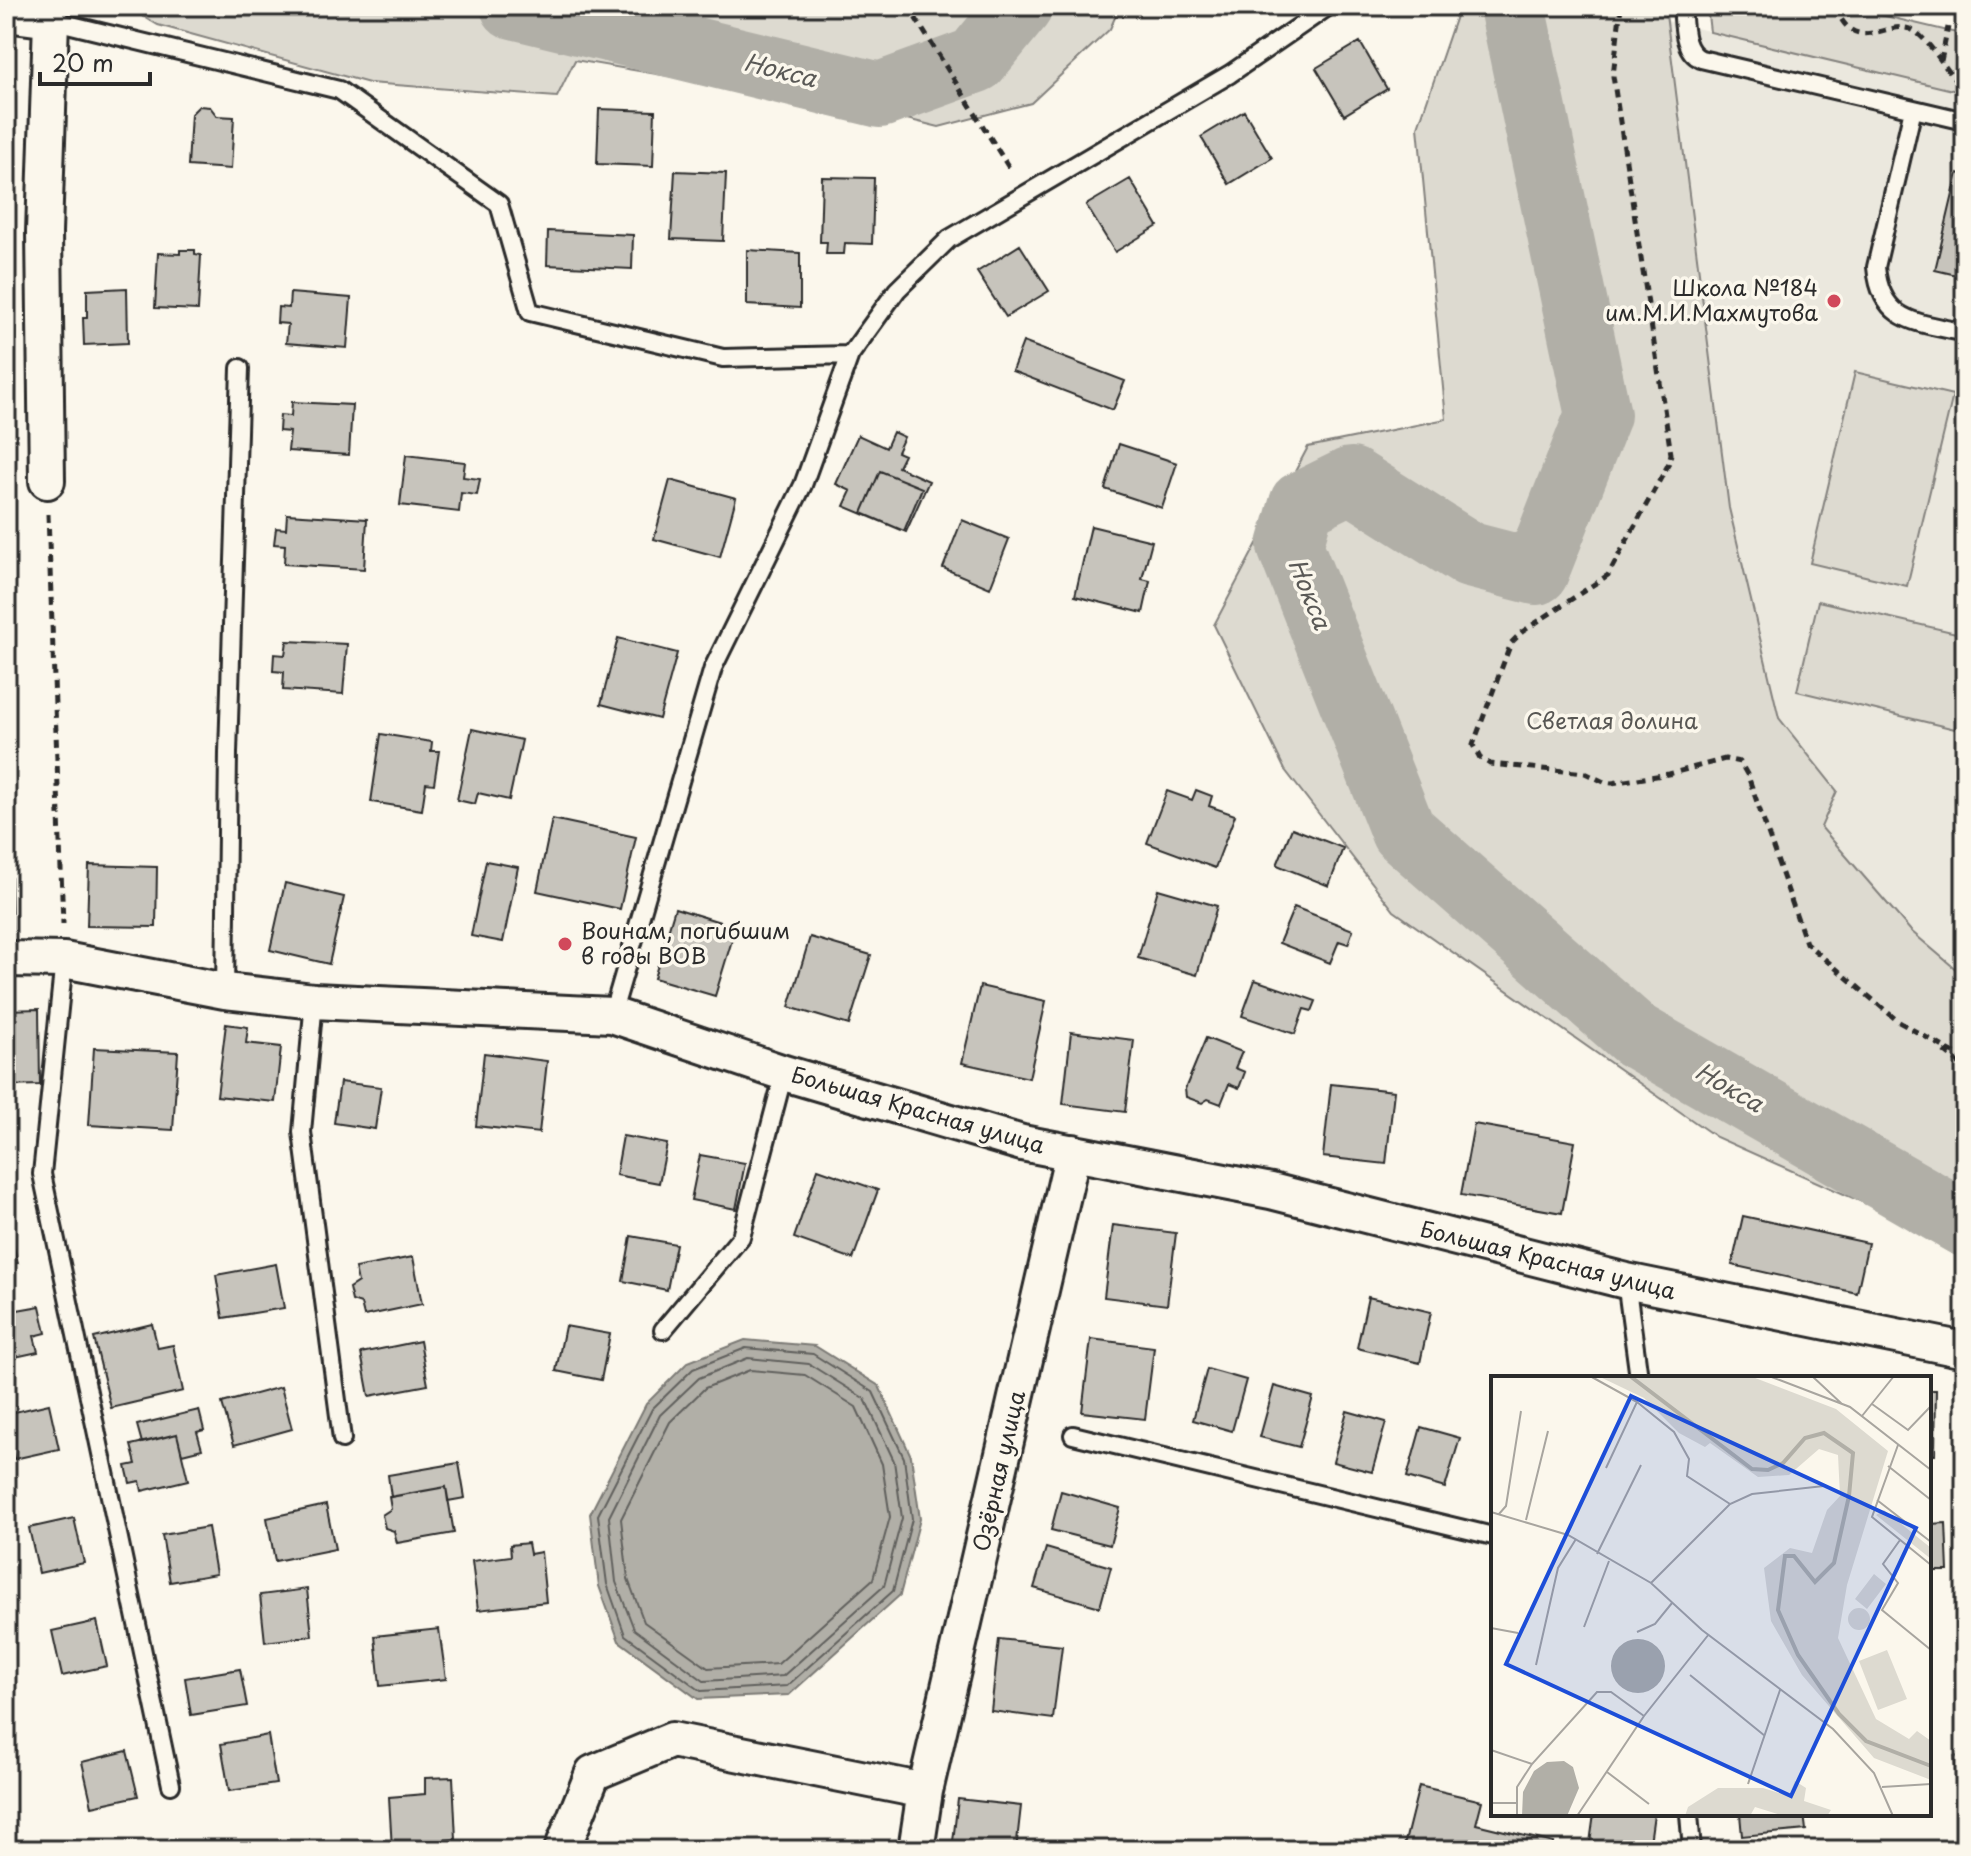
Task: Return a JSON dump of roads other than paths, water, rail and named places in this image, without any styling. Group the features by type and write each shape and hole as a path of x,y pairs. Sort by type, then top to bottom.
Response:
{"street":[{"path":"6,14 51,20 44,232 47,481"},
{"name":"Большая Красная улица","path":"6,959 64,960 225,991 314,1001 612,1015 784,1073 1022,1143 1271,1191 1626,1281 1965,1350"},
{"name":"Озёрная улица","path":"916,1850 925,1791 1073,1152"},
{"path":"562,1850 593,1773 672,1740 925,1791"}],"lane":[{"path":"612,1015 713,668 803,485 850,355 897,290 949,239 1230,74 1329,6"},
{"path":"1682,6 1687,45 1695,56 1965,121"},
{"path":"51,20 339,90 499,204 530,312 723,358 850,355"},
{"path":"1913,109 1876,267 1878,289 1894,312 1911,320 1965,333"},
{"path":"225,991 228,753 240,368"},
{"path":"64,960 42,1174 171,1785"},
{"path":"314,1001 302,1132 342,1439"},
{"path":"663,1330 741,1237 784,1073"},
{"path":"1626,1281 1639,1376"},
{"path":"1073,1435 1491,1536"},
{"path":"1689,1816 1692,1850"}],"water":[{"path":"745,1340 815,1346 879,1386 911,1456 920,1519 900,1595 789,1695 698,1699 619,1641 599,1586 590,1514 646,1404 688,1362"}],"waterway":[{"name":"Нокса","path":"513,6 880,95 976,60 1020,6"},
{"name":"Нокса","path":"1512,6 1598,415 1536,572 1470,555 1351,480 1302,504 1290,546 1403,831 1635,1035 1965,1224"}],"place":[{"name":"Школа №184 им.М.И.Махмутова","path":"1834,301"},
{"name":"Воинам, погибшим в годы ВОВ","path":"565,944"}],"park label":[{"name":"Светлая долина","path":"1612,721"}]}
